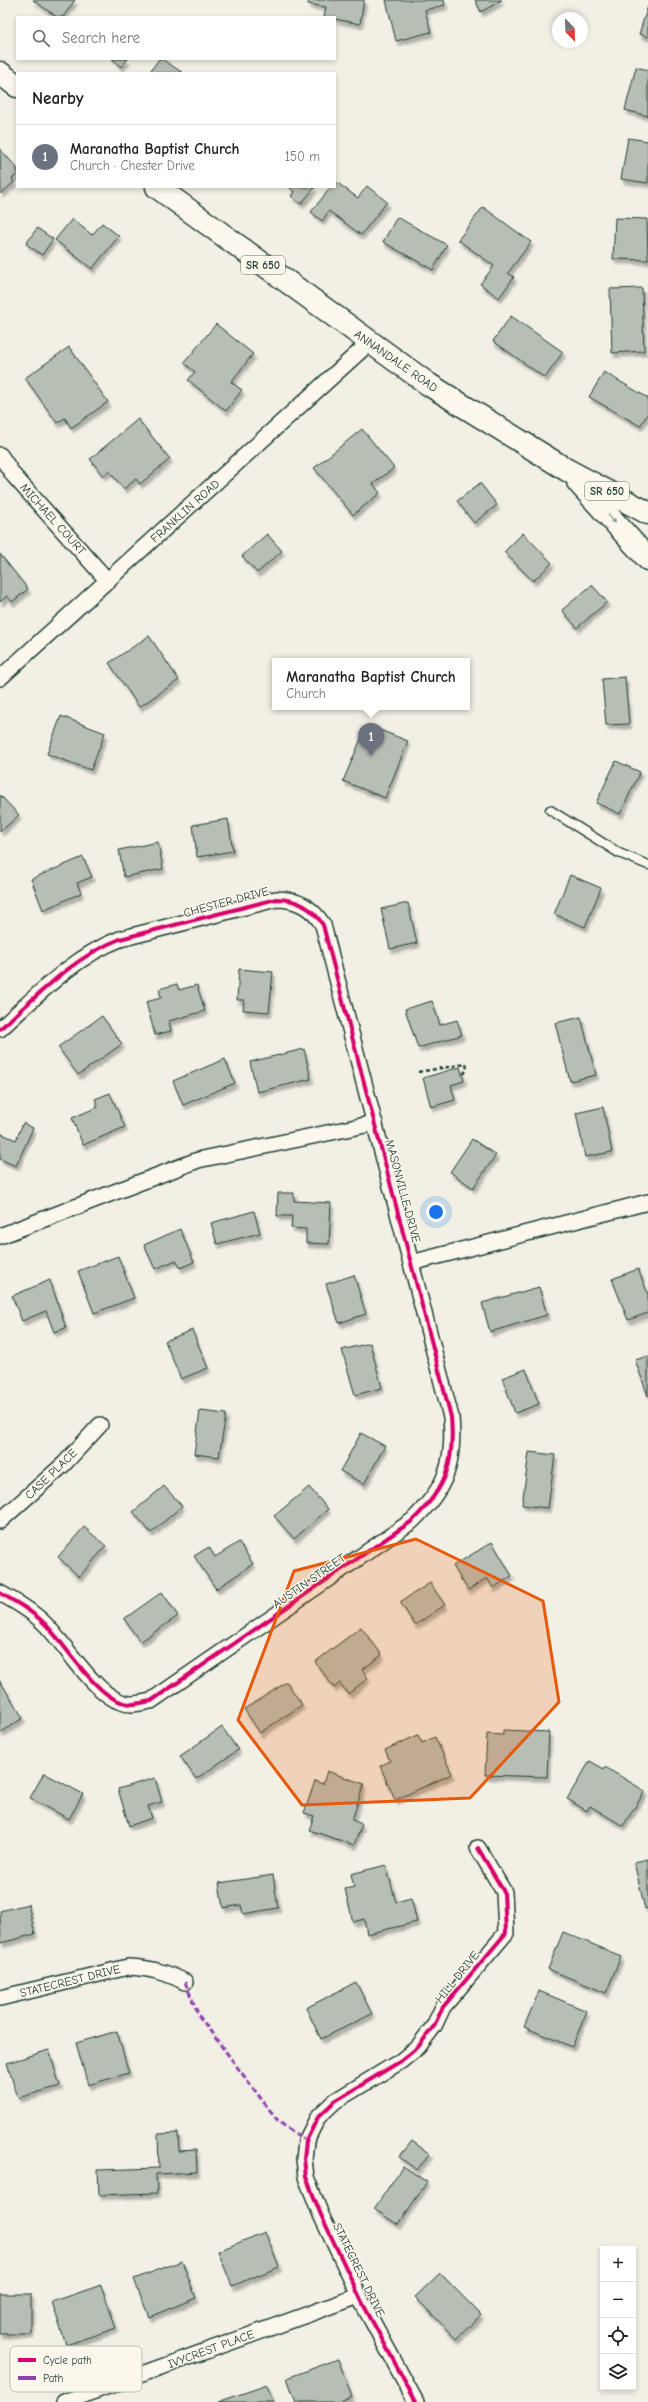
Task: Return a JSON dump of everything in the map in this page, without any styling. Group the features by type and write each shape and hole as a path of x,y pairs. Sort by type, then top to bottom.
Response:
{"main road":[{"path":"0,73 16,85"},
{"name":"ANNANDALE ROAD","path":"157,188 369,343 469,411 567,470 648,513"},
{"path":"567,470 648,559"}],"street":[{"name":"FRANKLIN ROAD","path":"0,678 369,343"},
{"name":"MICHAEL COURT","path":"0,455 14,476 108,581"},
{"name":"CHESTER DRIVE","path":"0,1029 82,958 103,946 120,939 276,899 289,899 304,905 316,915 323,925 375,1123"},
{"path":"0,1236 198,1160 375,1123"},
{"name":"MASONVILLE DRIVE","path":"375,1123 411,1264"},
{"path":"411,1264 648,1202"},
{"name":"AUSTIN STREET","path":"0,1593 26,1608 45,1623 106,1695 121,1702 135,1704 151,1701 161,1695 412,1521 431,1503 441,1488 451,1460 453,1436 451,1417 411,1264"},
{"name":"CASE PLACE","path":"0,1521 64,1464 100,1425"},
{"name":"HILL DRIVE","path":"306,2141 318,2117 335,2100 401,2061 418,2047 434,2026 443,2007 506,1933 504,1892 478,1848"},
{"name":"STATECREST DRIVE","path":"0,1998 128,1967 150,1968 170,1974 185,1982"},
{"name":"STATECREST DRIVE","path":"306,2141 304,2159 306,2177 321,2214 359,2296 416,2402"},
{"name":"IVYCREST PLACE","path":"142,2374 359,2296"},
{"name":"IVYCREST PLACE","path":"64,2402 92,2392"}],"lane":[{"path":"550,810 619,853 648,865"}],"path":[{"path":"418,1072 452,1065 466,1064 467,1068 463,1075"}],"highlighted area":[{"path":"416,1539 543,1601 559,1702 470,1798 302,1805 238,1720 294,1571"}],"building":[{"path":"33,0 75,0 64,16 56,16"},
{"path":"309,0 364,0 360,24 336,19 336,16 324,16 326,7 308,4"},
{"path":"386,0 444,0 445,5 425,10 431,32 396,41"},
{"path":"475,0 502,0 481,12"},
{"path":"648,6 648,37 639,34"},
{"path":"113,60 127,60 121,67"},
{"path":"158,60 164,60 182,72 150,72"},
{"path":"636,67 648,70 648,116 625,110"},
{"path":"628,138 648,141 648,183 621,179"},
{"path":"0,149 16,167 16,175 12,179 14,182 1,194"},
{"path":"336,182 358,198 367,186 387,202 361,235 329,211 322,221 311,212 330,188 336,188"},
{"path":"290,188 314,188 301,204 291,196 294,192"},
{"path":"483,207 531,242 508,273 514,277 499,298 480,284 494,266 458,240"},
{"path":"397,217 447,245 433,270 383,242"},
{"path":"615,218 647,219 648,260 613,259"},
{"path":"72,219 92,235 102,223 119,236 92,269 55,240"},
{"path":"37,228 53,239 42,255 26,244"},
{"path":"642,288 644,351 612,353 610,289"},
{"path":"511,316 563,352 545,378 493,341"},
{"path":"216,324 253,354 231,382 242,390 226,411 188,380 195,372 184,363"},
{"path":"69,347 108,402 71,428 65,418 57,423 25,378"},
{"path":"604,372 648,398 648,413 640,426 589,397"},
{"path":"138,419 170,459 140,484 136,479 124,489 109,471 103,476 90,459"},
{"path":"362,429 394,468 373,484 380,493 353,515 314,468"},
{"path":"480,483 497,505 474,523 457,501"},
{"path":"523,533 552,563 533,581 504,552"},
{"path":"267,534 282,551 257,573 242,556"},
{"path":"0,554 28,589 12,602 7,596 0,602"},
{"path":"592,585 607,602 577,628 562,610"},
{"path":"149,636 179,680 139,707 109,663"},
{"path":"625,677 629,724 606,725 602,679"},
{"path":"61,716 105,733 91,770 47,754"},
{"path":"367,725 408,741 385,798 343,781"},
{"path":"616,761 640,772 620,814 596,803"},
{"path":"0,795 19,815 0,832"},
{"path":"228,819 233,851 197,857 193,825"},
{"path":"158,842 163,869 124,877 119,850"},
{"path":"83,857 92,877 77,883 81,893 43,910 31,879"},
{"path":"570,875 601,888 585,927 554,914"},
{"path":"408,903 417,943 390,949 381,909"},
{"path":"239,969 273,972 269,1012 243,1010 244,1000 237,1000"},
{"path":"177,984 179,990 197,985 205,1011 169,1021 171,1031 155,1035 146,1002 161,998 159,989"},
{"path":"432,1001 440,1025 457,1020 462,1035 418,1048 405,1009"},
{"path":"102,1016 122,1044 78,1075 58,1047"},
{"path":"581,1017 596,1075 570,1081 555,1023"},
{"path":"304,1049 311,1079 257,1092 250,1062"},
{"path":"225,1059 235,1083 183,1105 173,1081"},
{"path":"460,1067 464,1081 451,1085 455,1100 431,1107 423,1078"},
{"path":"110,1093 125,1127 83,1145 72,1118 98,1107 95,1099"},
{"path":"603,1107 612,1152 585,1157 576,1113"},
{"path":"23,1123 33,1128 16,1166 0,1159 0,1133 16,1140"},
{"path":"472,1139 496,1155 473,1188 450,1172"},
{"path":"278,1193 294,1193 294,1201 331,1203 329,1244 306,1243 306,1229 291,1228 292,1216 277,1216"},
{"path":"254,1211 260,1233 217,1244 211,1223"},
{"path":"180,1229 194,1262 180,1268 176,1260 155,1269 144,1245"},
{"path":"118,1256 134,1298 94,1313 78,1271"},
{"path":"638,1269 648,1294 648,1313 628,1320 612,1279"},
{"path":"354,1275 366,1314 339,1323 326,1284"},
{"path":"50,1280 66,1328 54,1332 46,1311 22,1321 12,1296"},
{"path":"539,1287 547,1315 490,1332 482,1303"},
{"path":"192,1330 208,1368 181,1379 165,1341"},
{"path":"370,1343 382,1388 355,1395 342,1350"},
{"path":"648,1356 648,1396 635,1360"},
{"path":"526,1369 539,1404 515,1413 502,1378"},
{"path":"200,1411 226,1414 219,1457 194,1454"},
{"path":"361,1433 385,1446 364,1484 340,1471"},
{"path":"529,1452 555,1455 548,1508 522,1505"},
{"path":"164,1486 182,1506 151,1533 133,1512"},
{"path":"309,1487 328,1509 294,1539 274,1516"},
{"path":"84,1527 106,1546 79,1577 58,1557"},
{"path":"239,1542 253,1564 216,1589 194,1556 209,1547 215,1557"},
{"path":"492,1542 512,1576 493,1588 487,1578 468,1590 453,1566"},
{"path":"430,1583 445,1605 415,1625 400,1602"},
{"path":"162,1592 178,1616 140,1642 124,1619"},
{"path":"361,1627 382,1655 362,1670 368,1678 348,1694 340,1683 334,1688 315,1662"},
{"path":"0,1681 23,1718 0,1733"},
{"path":"287,1682 302,1705 260,1733 244,1709"},
{"path":"222,1727 238,1750 196,1779 180,1756"},
{"path":"503,1730 549,1732 547,1777 485,1775 487,1734 503,1735"},
{"path":"418,1735 422,1743 435,1737 452,1774 395,1800 380,1766 390,1761 385,1750"},
{"path":"590,1761 604,1769 605,1767 645,1791 623,1826 590,1806 587,1811 567,1799"},
{"path":"327,1771 364,1784 352,1820 362,1824 354,1845 309,1830 314,1816 304,1813 315,1781 323,1784"},
{"path":"44,1773 83,1794 69,1819 30,1798"},
{"path":"155,1778 162,1802 148,1806 152,1818 129,1826 118,1789"},
{"path":"648,1859 648,1908 645,1909 634,1862"},
{"path":"386,1865 396,1902 411,1898 417,1922 367,1934 364,1919 353,1922 345,1889 354,1887 351,1874"},
{"path":"273,1875 278,1908 243,1914 241,1905 223,1908 219,1883"},
{"path":"28,1904 35,1934 1,1943 0,1911"},
{"path":"563,1932 621,1956 606,1993 548,1969"},
{"path":"356,1982 372,2014 321,2039 306,2008"},
{"path":"539,1991 587,2011 572,2047 524,2027"},
{"path":"117,2031 129,2073 88,2085 76,2043"},
{"path":"49,2050 60,2086 18,2098 7,2063"},
{"path":"178,2133 179,2151 196,2150 197,2172 156,2174 157,2193 99,2195 98,2170 159,2168 158,2134"},
{"path":"412,2141 430,2154 417,2170 399,2157"},
{"path":"403,2166 427,2182 398,2225 374,2209"},
{"path":"265,2232 279,2267 232,2286 218,2251"},
{"path":"182,2261 196,2298 149,2317 134,2279"},
{"path":"440,2273 481,2315 456,2339 415,2297"},
{"path":"101,2285 116,2328 66,2345 52,2302"},
{"path":"0,2294 31,2294 31,2334 0,2334"},
{"path":"338,2359 352,2397 340,2402 296,2402 287,2378"},
{"path":"267,2385 273,2402 218,2402"}],"marked path":[{"path":"185,1982 199,2016 259,2096 279,2122 306,2141"}],"cycle path":[{"path":"0,1029 56,978 87,956 120,939 276,899 297,902 314,913 323,925 451,1417 452,1434 446,1474 433,1497 412,1521 151,1701 128,1704 111,1697 91,1679 40,1619 18,1603 0,1593"},
{"path":"416,2402 363,2304 321,2215 306,2177 304,2159 306,2141 318,2117 335,2101 401,2061 418,2047 434,2026 443,2007 506,1933 504,1892 478,1848"}],"place":[{"name":"Maranatha Baptist Church","path":"371,756"}]}
